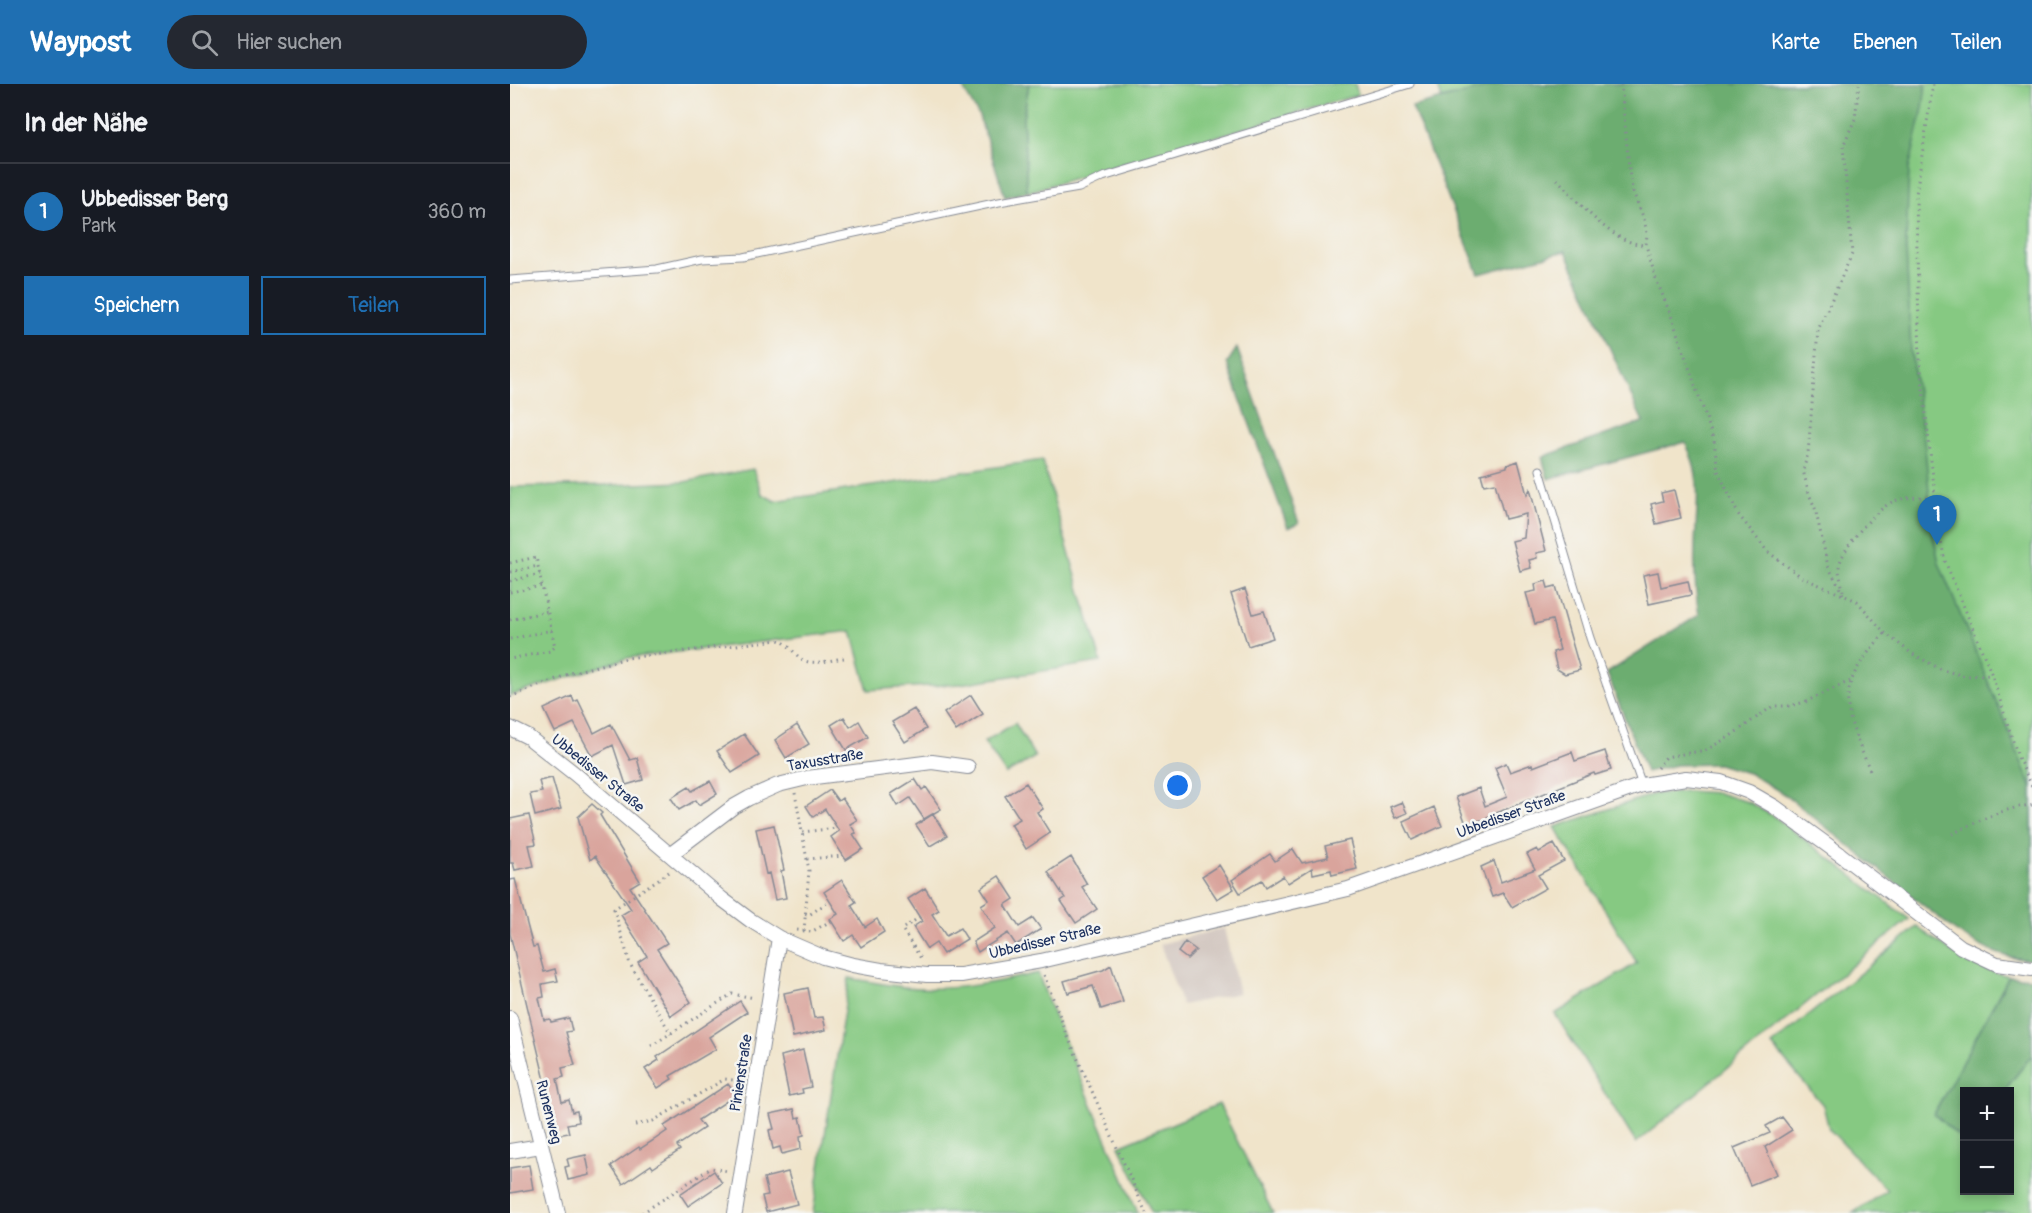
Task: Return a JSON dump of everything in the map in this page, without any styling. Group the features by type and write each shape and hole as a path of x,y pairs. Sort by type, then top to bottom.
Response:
{"street":[{"name":"Ubbedisser Straße","path":"510,728 528,738 575,774 750,920 779,938 824,957 881,970 927,975 961,975 1041,961 1348,889 1642,785 1686,777 1721,782 1749,792 1775,807 1841,855 1961,947 1997,964 2032,969"},
{"name":"Taxusstraße","path":"676,859 749,798 768,788 793,781 932,762 968,766"},
{"name":"Pinienstraße","path":"735,1213 779,938"},
{"name":"Runenweg","path":"510,1018 558,1213"},
{"path":"510,1151 541,1146"}],"lane":[{"path":"510,280 657,269 702,259 743,257 1030,195 1079,188 1103,177 1410,84"},
{"path":"1540,470 1590,638 1642,785"}],"path":[{"path":"1621,84 1630,178 1644,219 1647,233 1646,245 1714,441 1718,471 1738,514 1767,551 1803,578 1857,601 1885,633 1911,653 1942,670 1965,676 1992,675"},
{"path":"1844,596 1828,566 1815,508 1803,470 1808,454 1818,330 1852,254 1843,146 1855,119 1859,84"},
{"path":"1933,84 1916,194 1920,362 1939,531 1945,561 1992,675 2019,760 2032,786"},
{"path":"1557,179 1599,224 1634,244 1646,245"},
{"path":"1844,596 1839,568 1843,554 1864,526 1893,501 1915,496 1936,497"},
{"path":"510,563 536,557 555,646 554,650 510,659"},
{"path":"510,572 538,566"},
{"path":"510,581 540,574"},
{"path":"510,592 542,586"},
{"path":"510,620 548,611"},
{"path":"510,639 552,630"},
{"path":"1870,770 1853,730 1846,702 1850,681 1864,655 1885,633"},
{"path":"510,697 574,672 627,658 778,640 785,641 804,660 814,662 845,658"},
{"path":"1666,757 1706,750 1730,737 1773,706 1790,706 1805,702 1850,681"},
{"path":"793,781 809,871 804,931 811,932 831,921"},
{"path":"1952,834 2012,807 2032,805"},
{"path":"802,832 837,828"},
{"path":"807,859 843,856"},
{"path":"671,1034 630,964 614,909 676,859"},
{"path":"805,914 809,915 828,902"},
{"path":"920,917 902,929 926,967 927,975"},
{"path":"1041,961 1047,985 1068,1037 1146,1213"},
{"path":"651,1046 732,994 769,999"},
{"path":"635,1125 652,1121 725,1079 756,1083"},
{"path":"642,1213 711,1168 742,1173"}],"shaded area":[{"path":"1224,928 1239,993 1182,1005 1160,944"}],"green space":[{"path":"962,84 1029,84 1023,118 1027,192 1005,197 979,116"},
{"path":"1029,84 1355,84 1358,95 1027,192 1023,118"},
{"path":"1436,84 1500,84 1441,99"},
{"path":"1500,84 1926,84 1909,169 1906,246 1911,351 1925,448 1933,534 1939,563 2032,788 2032,960 1991,951 1954,930 1787,796 1751,774 1718,764 1677,765 1646,772 1607,673 1699,615 1695,572 1698,493 1695,468 1685,442 1548,479 1542,457 1643,422 1566,251 1479,274 1412,107"},
{"path":"1791,84 2032,84 2032,956"},
{"path":"1237,348 1299,523 1288,528 1227,363"},
{"path":"1042,460 1101,662 960,684 868,690 852,631 627,658 510,696 510,487 684,482 753,469 762,494 775,501"},
{"path":"1015,723 1035,757 1006,774 984,742"},
{"path":"1687,791 1718,793 1748,802 1776,818 1909,919 1636,1143 1555,1014 1637,963 1555,827 1654,794"},
{"path":"1917,927 1971,963 2009,976 1934,1114 1958,1136 1960,1134 1960,1195 2014,1195 2014,1087 2007,1087 2032,1055 2032,1213 1853,1213 1887,1190 1829,1129 1823,1105 1772,1045"},
{"path":"1038,973 1138,1213 813,1213 849,978 904,987 938,988 989,983"},
{"path":"2009,976 2032,978 2032,1055 2007,1087 1960,1087 1960,1134 1958,1136 1934,1114"},
{"path":"1219,1104 1273,1213 1152,1213 1119,1146"}],"building":[{"path":"1518,461 1527,495 1530,489 1546,551 1536,553 1537,558 1529,560 1531,568 1520,571 1512,541 1524,538 1526,514 1505,519 1495,483 1484,485 1481,474 1507,467"},
{"path":"1674,490 1681,518 1656,524 1651,504 1663,501 1661,493"},
{"path":"1658,572 1661,587 1688,581 1691,595 1649,604 1643,575"},
{"path":"1546,581 1548,588 1556,586 1580,670 1565,674 1557,669 1553,652 1560,650 1552,620 1535,624 1526,593 1536,591 1535,584"},
{"path":"1245,589 1253,614 1264,611 1273,638 1248,646 1231,594"},
{"path":"971,695 983,714 956,731 944,713"},
{"path":"572,696 574,702 578,700 594,733 611,724 630,760 637,758 643,780 626,785 613,745 592,756 574,723 555,732 544,709"},
{"path":"914,709 926,729 905,742 892,722"},
{"path":"844,717 850,727 859,721 868,737 846,750 831,725"},
{"path":"797,725 809,744 786,758 775,740"},
{"path":"744,734 759,756 732,773 717,751"},
{"path":"1605,751 1611,770 1595,775 1594,773 1489,816 1487,817 1489,823 1481,820 1466,824 1456,797 1479,788 1485,806 1507,797 1495,768 1506,763 1510,772 1532,764 1533,767 1572,752 1575,761"},
{"path":"552,778 561,809 535,816 530,794 542,792 539,781"},
{"path":"915,779 922,790 926,787 941,809 924,819 910,798 898,806 891,794"},
{"path":"710,781 717,794 699,805 696,800 679,810 671,798 689,787 692,791"},
{"path":"1026,783 1043,809 1037,812 1050,833 1026,849 1011,824 1020,819 1005,796"},
{"path":"830,790 838,801 842,798 857,820 850,824 856,833 853,834 863,849 846,860 831,837 839,831 825,809 813,817 806,806"},
{"path":"1402,802 1407,813 1395,818 1390,807"},
{"path":"592,804 602,813 600,815 640,881 630,887 667,943 657,949 691,1002 671,1016 638,962 647,956 621,915 631,909 595,856 590,860 578,817"},
{"path":"1434,807 1442,826 1412,840 1403,821"},
{"path":"933,814 947,836 930,846 916,825"},
{"path":"529,815 536,844 529,845 534,866 515,870 513,863 510,863 510,819"},
{"path":"774,825 784,870 781,871 786,898 775,900 769,873 766,874 756,829"},
{"path":"1350,840 1357,869 1332,875 1331,870 1313,874 1312,868 1288,883 1283,876 1266,887 1262,880 1240,893 1232,880 1270,854 1275,861 1293,849 1302,863 1328,857 1325,846"},
{"path":"1554,844 1564,861 1538,875 1546,888 1512,907 1503,893 1492,897 1481,867 1494,861 1501,882 1535,869 1527,854 1537,849 1539,852"},
{"path":"1071,857 1087,884 1082,887 1097,909 1076,923 1061,901 1065,898 1048,872"},
{"path":"1219,865 1234,889 1217,899 1202,876"},
{"path":"999,876 1014,899 1005,905 1019,927 1033,918 1041,929 1016,945 1008,933 978,952 973,942 995,928 981,905 989,900 981,888"},
{"path":"515,879 533,947 537,946 544,972 555,969 558,981 542,984 544,997 539,998 544,1020 550,1019 551,1022 569,1018 572,1031 566,1032 575,1065 562,1068 564,1077 557,1079 562,1102 569,1100 572,1112 577,1111 579,1122 567,1124 569,1133 558,1135 510,934 510,880"},
{"path":"842,880 856,902 851,905 865,927 877,919 884,932 861,947 853,935 844,941 830,919 838,914 824,892"},
{"path":"925,888 939,910 932,914 946,936 960,928 967,939 943,954 936,943 927,949 913,927 922,921 908,899"},
{"path":"1185,942 1196,950 1187,959 1178,952"},
{"path":"1111,965 1123,1002 1101,1009 1093,986 1068,993 1064,981 1103,970"},
{"path":"808,988 814,1018 823,1017 826,1030 793,1037 784,993"},
{"path":"740,1001 747,1012 709,1037 716,1049 670,1076 672,1079 658,1088 645,1069 659,1060 657,1057"},
{"path":"803,1050 811,1087 802,1089 803,1093 789,1096 781,1056"},
{"path":"728,1084 736,1095 698,1120 704,1128 677,1146 680,1150 653,1168 651,1165 623,1184 611,1166 667,1131 664,1126"},
{"path":"794,1109 796,1118 800,1117 804,1135 800,1136 801,1149 782,1154 780,1147 773,1149 769,1130 774,1129 770,1114"},
{"path":"1782,1117 1792,1130 1765,1147 1777,1174 1750,1185 1734,1148 1770,1133 1766,1126"},
{"path":"586,1155 590,1175 568,1180 565,1167 569,1166 567,1159"},
{"path":"529,1165 533,1189 510,1193 510,1168"},
{"path":"714,1171 722,1183 688,1206 680,1194"},
{"path":"788,1172 797,1204 766,1212 762,1196 768,1195 764,1178"}],"place":[{"name":"Ubbedisser Berg","path":"1937,545"}]}
